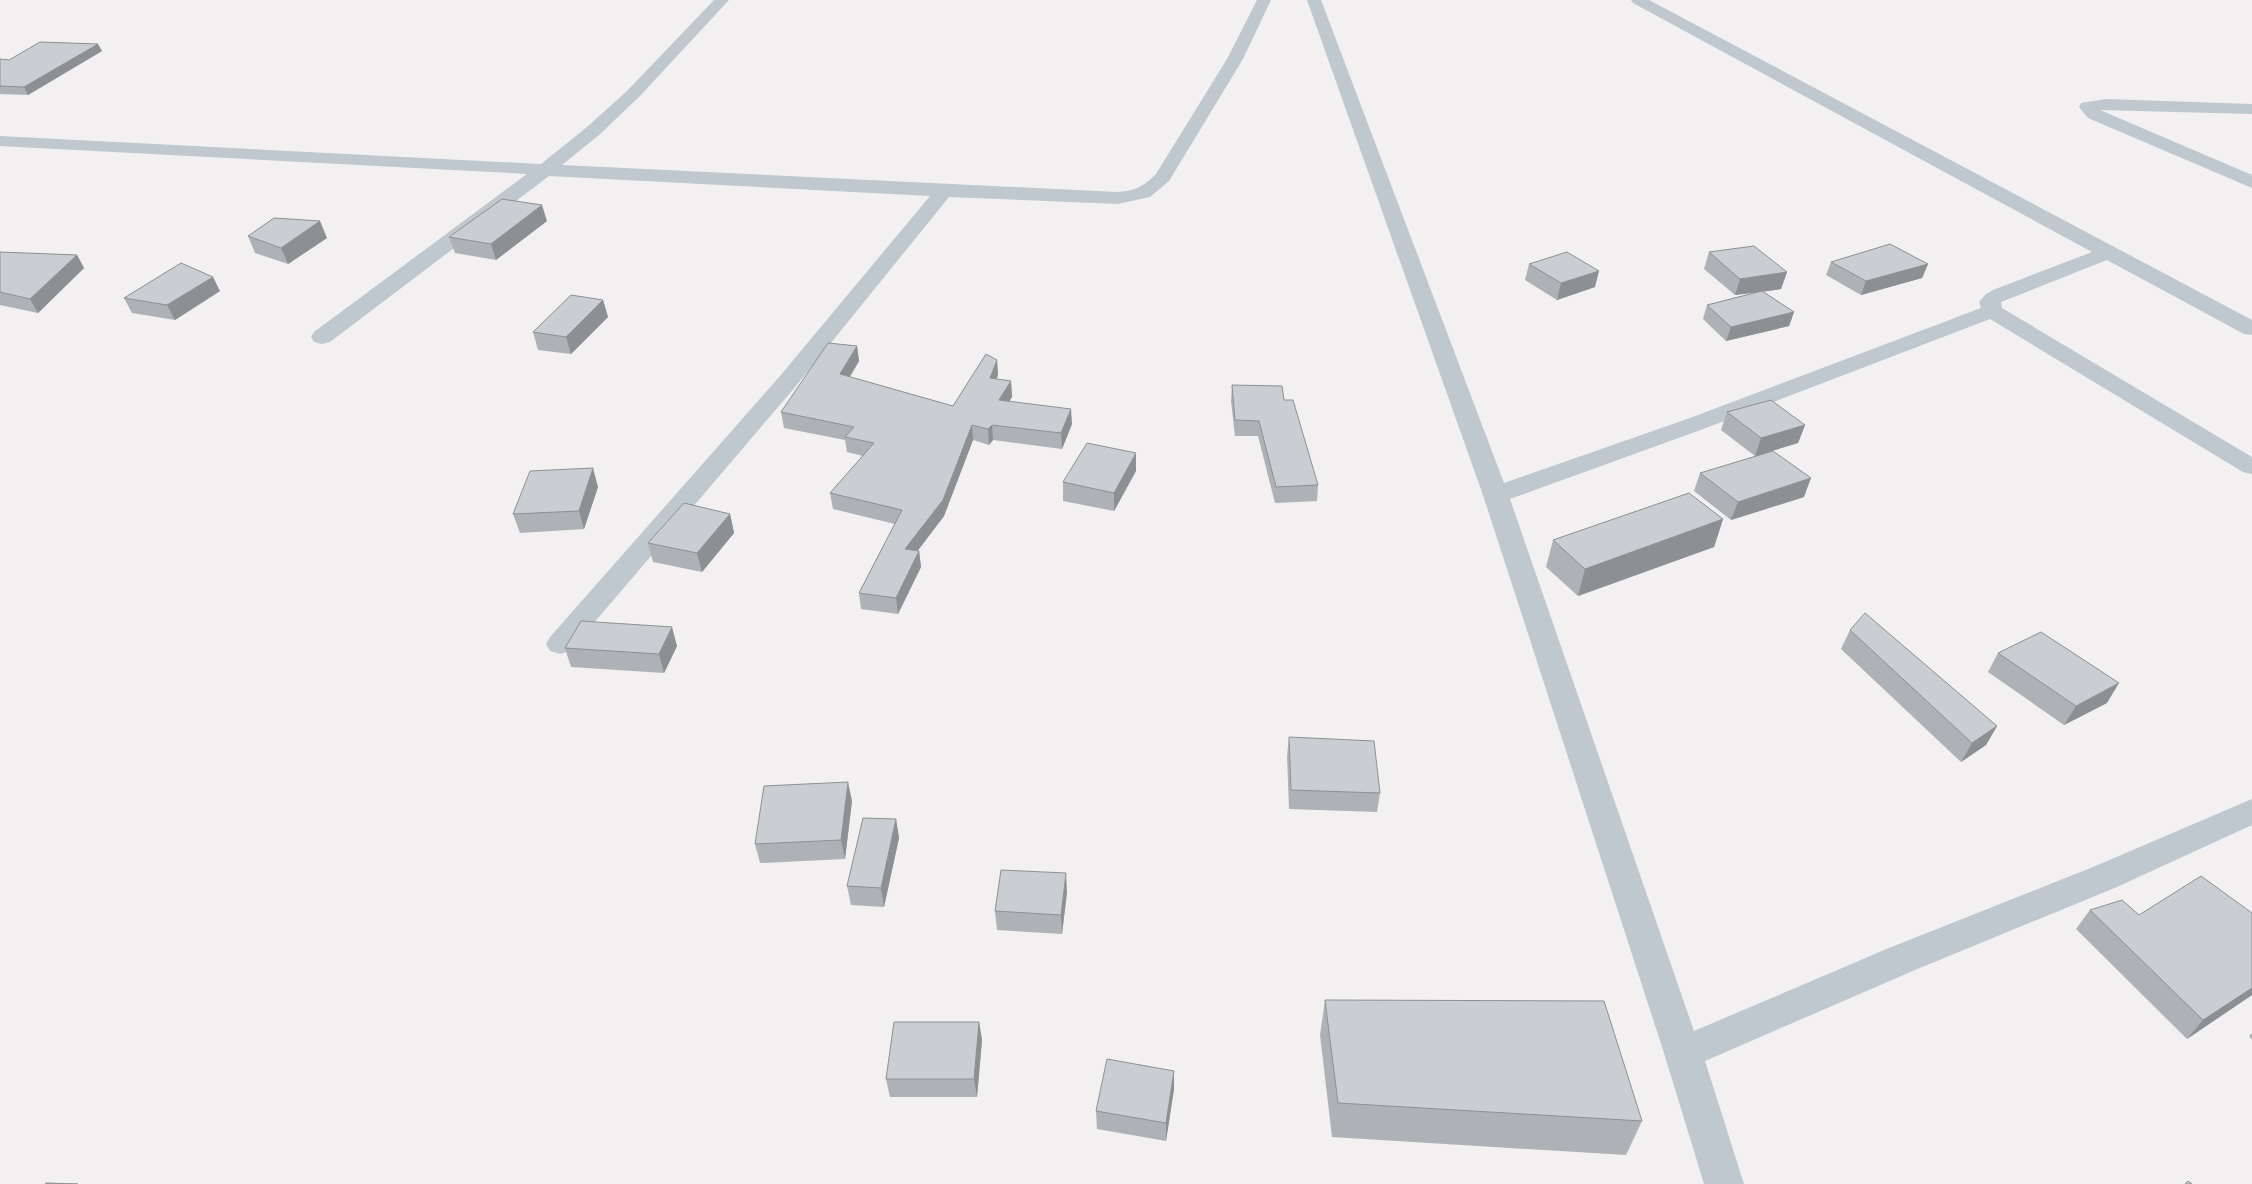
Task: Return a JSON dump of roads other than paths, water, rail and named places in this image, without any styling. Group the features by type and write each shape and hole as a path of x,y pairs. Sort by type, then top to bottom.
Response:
{"street":[{"path":"322,337 545,170 593,131 633,94 722,0"},
{"path":"0,141 944,191 1118,198 1139,197 1152,190 1163,177 1235,59 1264,0"},
{"path":"1314,0 1496,495 1683,1053 1724,1184"},
{"path":"1638,0 2252,329"},
{"path":"2252,109 2106,104 2087,107 2094,114 2252,182"},
{"path":"2216,108 2252,123"},
{"path":"560,644 788,381 944,191"},
{"path":"2108,253 2000,294 1990,302 1992,312 2252,467"},
{"path":"1496,495 1698,423 1992,312"},
{"path":"1683,1053 1902,959 2105,877 2252,811"}]}
